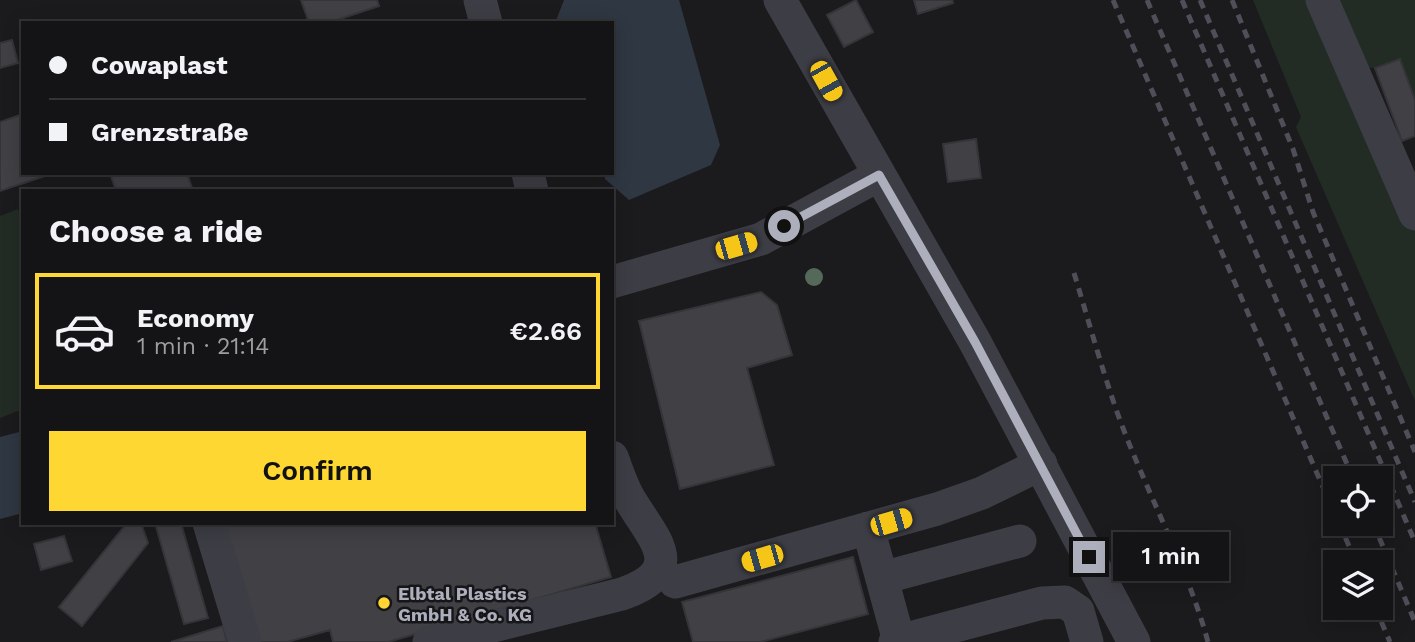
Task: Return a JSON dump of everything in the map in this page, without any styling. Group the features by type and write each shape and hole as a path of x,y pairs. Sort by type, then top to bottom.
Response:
{"street":[{"path":"480,0 485,21"},
{"path":"780,0 975,342 1134,642"},
{"path":"1322,0 1415,214"},
{"path":"614,281 761,239 879,175"},
{"path":"429,642 622,594 644,586 656,574 661,553 654,533 629,497 614,462"},
{"path":"675,582 982,493 1041,464"},
{"path":"210,525 245,642"},
{"path":"868,528 897,642 1042,603 1065,602 1083,627 1110,596"},
{"path":"882,578 1020,541"}],"shaded area":[{"path":"1253,0 1318,0 1415,226 1415,401 1296,127 1301,117"},
{"path":"1331,0 1415,0 1415,100 1400,59 1375,68 1360,67"},
{"path":"18,209 21,219 21,410 0,418 0,216"}],"water":[{"path":"564,0 679,0 720,145 711,165 629,200 605,179 604,175 614,175 614,21 556,21"},
{"path":"21,432 21,514 0,519 0,437"}],"building":[{"path":"301,0 377,0 379,6 334,21 308,21"},
{"path":"856,0 873,32 844,47 827,15"},
{"path":"914,0 952,0 953,3 918,14"},
{"path":"12,40 18,63 0,68 0,43"},
{"path":"1400,59 1415,100 1415,136 1402,141 1375,68"},
{"path":"21,115 21,175 48,175 0,191 0,122"},
{"path":"976,139 981,178 948,182 943,144"},
{"path":"111,175 188,175 192,189 115,189"},
{"path":"761,292 777,305 792,355 747,368 774,465 680,489 639,321"},
{"path":"125,525 142,525 148,543 82,626 59,607"},
{"path":"156,525 182,525 208,618 184,624"},
{"name":"Elbtal Plastics GmbH & Co. KG","path":"225,525 596,525 611,577 388,642 333,642 330,630 287,642 258,642"},
{"path":"64,536 72,561 41,570 34,544"},
{"path":"853,557 868,614 760,642 693,642 682,602"},
{"path":"223,626 227,642 171,642"}],"railway":[{"path":"1113,0 1323,487"},
{"path":"1147,0 1348,466"},
{"path":"1182,0 1415,542"},
{"path":"1200,0 1415,502"},
{"path":"1232,0 1293,149 1313,212 1415,452"},
{"path":"1074,273 1117,412 1177,555 1208,642"},
{"path":"1345,536 1351,550"},
{"path":"1379,536 1415,622"},
{"path":"1381,620 1390,642"}],"place":[{"name":"Elbtal Plastics GmbH & Co. KG","path":"384,603"}],"route":[{"path":"784,226 879,175 975,342 1089,557"}]}
